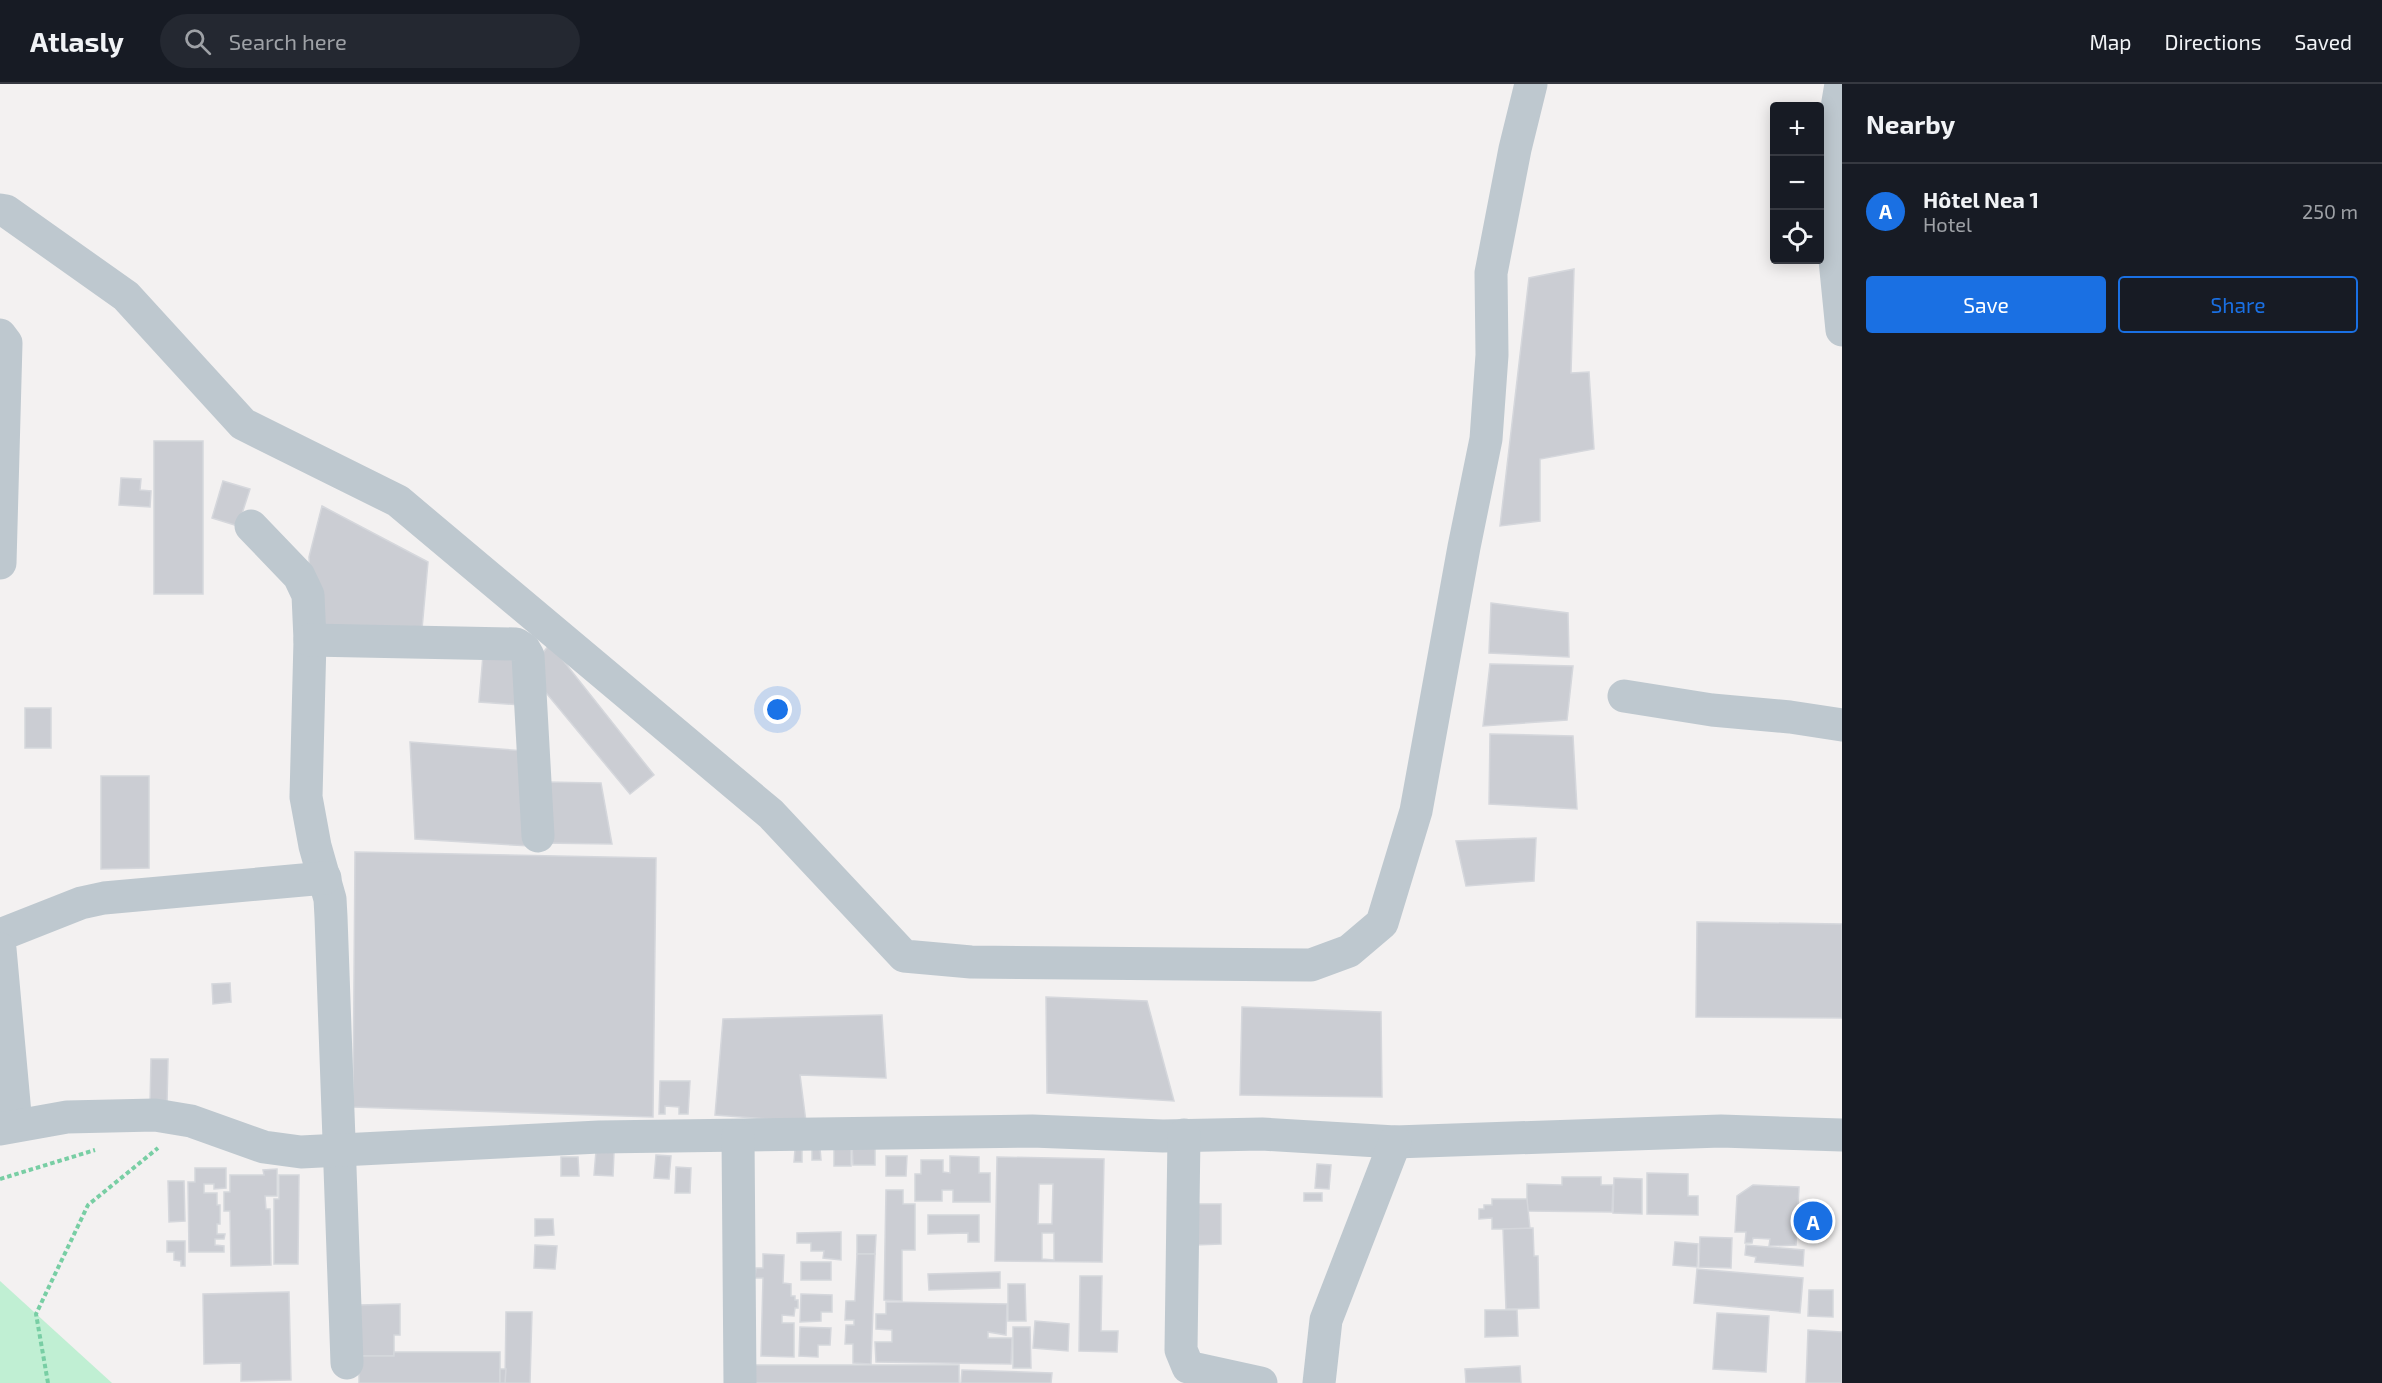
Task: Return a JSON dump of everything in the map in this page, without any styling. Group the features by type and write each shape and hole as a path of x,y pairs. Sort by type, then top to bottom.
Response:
{"street":[{"path":"0,210 6,211 126,296 243,424 398,501 771,814 904,956 970,962 1311,965 1349,951 1382,923 1416,811 1486,440 1492,356 1491,273 1515,149 1531,84"},
{"path":"1841,84 1831,143 1829,200 1838,243 1842,330"},
{"path":"0,335 6,343 0,563"},
{"path":"251,525 304,585 308,595 310,640 306,797 315,846 325,878 331,916 347,1364"},
{"path":"310,640 516,644 524,649 528,656 538,837"},
{"path":"1624,696 1712,710 1790,717 1842,725"},
{"path":"0,935 81,903 104,898 325,878"},
{"path":"0,949 8,1127 67,1117 144,1116 191,1121 264,1147 301,1152 599,1137 1032,1131 1184,1135 1262,1134 1395,1142 1720,1131 1842,1135"},
{"path":"1184,1135 1181,1350 1187,1375 1261,1383"},
{"path":"738,1136 740,1383"},
{"path":"1319,1383 1326,1320 1395,1142"}],"path":[{"path":"48,1383 36,1314 88,1205 191,1121"}],"green space":[{"path":"0,1281 112,1383 0,1383"}],"building":[{"path":"1574,269 1571,373 1589,372 1594,449 1540,459 1540,521 1500,526 1529,278"},
{"path":"154,441 203,441 203,594 154,594"},
{"path":"121,478 141,479 140,490 151,491 150,507 119,505"},
{"path":"223,481 250,489 238,526 212,518"},
{"path":"322,506 428,562 422,629 313,633 309,557"},
{"path":"1491,603 1568,613 1569,657 1489,653"},
{"path":"550,644 654,775 630,794 528,671"},
{"path":"483,655 513,657 520,705 479,702"},
{"path":"1490,664 1573,666 1567,720 1483,726"},
{"path":"25,708 51,708 51,748 25,748"},
{"path":"1490,734 1573,736 1577,809 1489,804"},
{"path":"410,742 525,751 530,846 415,839"},
{"path":"101,776 149,776 149,868 101,869"},
{"path":"545,782 601,783 612,844 542,843"},
{"path":"1536,838 1534,881 1466,886 1456,841"},
{"path":"355,852 656,858 653,1117 353,1107"},
{"path":"1697,922 1842,924 1842,1018 1696,1017"},
{"path":"230,983 231,1002 213,1004 212,984"},
{"path":"1046,997 1147,1001 1174,1101 1047,1093"},
{"path":"1242,1007 1381,1012 1382,1097 1240,1095"},
{"path":"882,1015 886,1078 800,1075 806,1122 715,1115 723,1019"},
{"path":"151,1059 168,1059 167,1104 150,1104"},
{"path":"660,1081 690,1081 688,1114 679,1114 679,1107 665,1106 665,1114 659,1114"},
{"path":"852,1143 875,1147 875,1165 853,1165"},
{"path":"812,1148 820,1148 821,1160 812,1160"},
{"path":"795,1149 802,1150 802,1162 794,1162"},
{"path":"834,1149 851,1149 851,1166 834,1166"},
{"path":"596,1151 614,1152 613,1176 594,1175"},
{"path":"656,1155 671,1156 669,1179 654,1178"},
{"path":"886,1156 907,1156 906,1176 886,1176"},
{"path":"950,1156 979,1157 979,1173 990,1173 990,1202 953,1202 953,1190 942,1190 942,1201 915,1201 915,1174 921,1174 921,1160 943,1160 943,1172 950,1173"},
{"path":"561,1157 578,1157 579,1176 561,1176"},
{"path":"997,1157 1104,1159 1102,1262 995,1261","holes":["1039,1184 1053,1184 1052,1224 1038,1224","1042,1233 1054,1233 1054,1260 1042,1259"]},
{"path":"1317,1164 1331,1165 1329,1189 1315,1188"},
{"path":"676,1167 691,1168 690,1193 675,1193"},
{"path":"195,1168 226,1168 226,1188 214,1189 214,1184 204,1184 204,1193 217,1193 217,1205 220,1205 220,1224 217,1224 217,1234 225,1234 224,1239 215,1239 215,1245 224,1246 224,1252 189,1252 188,1182 195,1182"},
{"path":"277,1169 277,1196 265,1196 266,1209 270,1209 271,1265 231,1266 230,1211 224,1211 224,1192 230,1192 230,1175 264,1175 263,1170"},
{"path":"1647,1173 1688,1174 1688,1196 1698,1196 1698,1215 1647,1214"},
{"path":"279,1175 299,1175 298,1264 274,1264 274,1199 279,1199"},
{"path":"1562,1177 1601,1177 1601,1185 1613,1185 1612,1212 1527,1211 1527,1184 1562,1185"},
{"path":"1614,1178 1642,1179 1642,1214 1613,1213"},
{"path":"168,1181 184,1181 185,1221 169,1222"},
{"path":"1753,1185 1799,1187 1796,1245 1769,1246 1770,1239 1753,1238 1752,1243 1745,1243 1746,1232 1735,1232 1737,1196"},
{"path":"886,1190 903,1190 903,1204 915,1204 915,1250 902,1250 902,1301 884,1300"},
{"path":"1304,1193 1322,1193 1322,1201 1304,1201"},
{"path":"1492,1199 1527,1199 1530,1229 1492,1229 1492,1218 1479,1219 1479,1209 1484,1209 1484,1205 1492,1205"},
{"path":"1194,1204 1221,1204 1221,1244 1195,1245"},
{"path":"928,1215 979,1215 979,1242 968,1242 968,1233 928,1234"},
{"path":"535,1219 553,1219 554,1235 535,1236"},
{"path":"1533,1228 1534,1256 1538,1256 1539,1308 1506,1309 1503,1229"},
{"path":"841,1232 841,1260 823,1258 824,1251 811,1251 811,1243 797,1243 797,1233"},
{"path":"857,1235 876,1235 875,1254 857,1254"},
{"path":"1700,1237 1732,1238 1731,1268 1699,1267"},
{"path":"167,1241 185,1241 185,1266 181,1266 181,1261 174,1260 174,1252 167,1252"},
{"path":"1675,1242 1698,1244 1697,1267 1673,1265"},
{"path":"535,1245 557,1246 555,1269 534,1268"},
{"path":"1746,1245 1804,1250 1803,1266 1755,1262 1756,1257 1745,1255"},
{"path":"763,1254 784,1255 783,1283 791,1284 791,1296 795,1296 795,1300 798,1300 798,1308 795,1308 794,1316 782,1315 782,1323 794,1323 794,1357 761,1356 763,1278 755,1278 756,1268 763,1268"},
{"path":"857,1254 875,1254 871,1364 853,1363 853,1344 845,1344 846,1325 854,1325 854,1320 845,1320 846,1301 855,1301"},
{"path":"801,1262 831,1262 831,1280 801,1280"},
{"path":"1697,1269 1803,1278 1800,1313 1694,1303"},
{"path":"1000,1272 1000,1288 929,1290 928,1274"},
{"path":"1080,1276 1102,1276 1101,1331 1118,1331 1117,1352 1079,1351"},
{"path":"1008,1284 1025,1284 1026,1321 1008,1321"},
{"path":"1809,1290 1833,1290 1833,1317 1808,1316"},
{"path":"289,1292 291,1380 241,1381 241,1363 204,1364 203,1294"},
{"path":"801,1294 832,1295 832,1312 821,1312 821,1321 800,1322"},
{"path":"886,1302 1007,1304 1006,1335 988,1332 988,1338 1012,1338 1011,1364 876,1362 875,1342 892,1342 892,1330 876,1329 876,1314 886,1314"},
{"path":"400,1304 400,1335 394,1335 394,1356 359,1356 359,1305"},
{"path":"1485,1310 1517,1310 1518,1336 1485,1337"},
{"path":"506,1312 532,1312 530,1383 505,1383"},
{"path":"1717,1313 1769,1316 1766,1372 1713,1369"},
{"path":"1035,1321 1069,1324 1068,1351 1033,1348"},
{"path":"800,1327 831,1328 830,1345 818,1345 818,1357 799,1356"},
{"path":"1013,1327 1030,1327 1031,1368 1013,1368"},
{"path":"1808,1330 1842,1332 1842,1383 1806,1383"},
{"path":"394,1352 500,1352 500,1383 359,1383 359,1356 394,1356"},
{"path":"752,1365 959,1365 959,1383 752,1383"},
{"path":"1520,1366 1521,1383 1466,1383 1465,1369"},
{"path":"500,1369 506,1369 505,1383 500,1383"},
{"path":"962,1370 1052,1373 1051,1383 961,1383"}],"place":[{"name":"Hôtel Nea 1","path":"1813,1221"}]}
